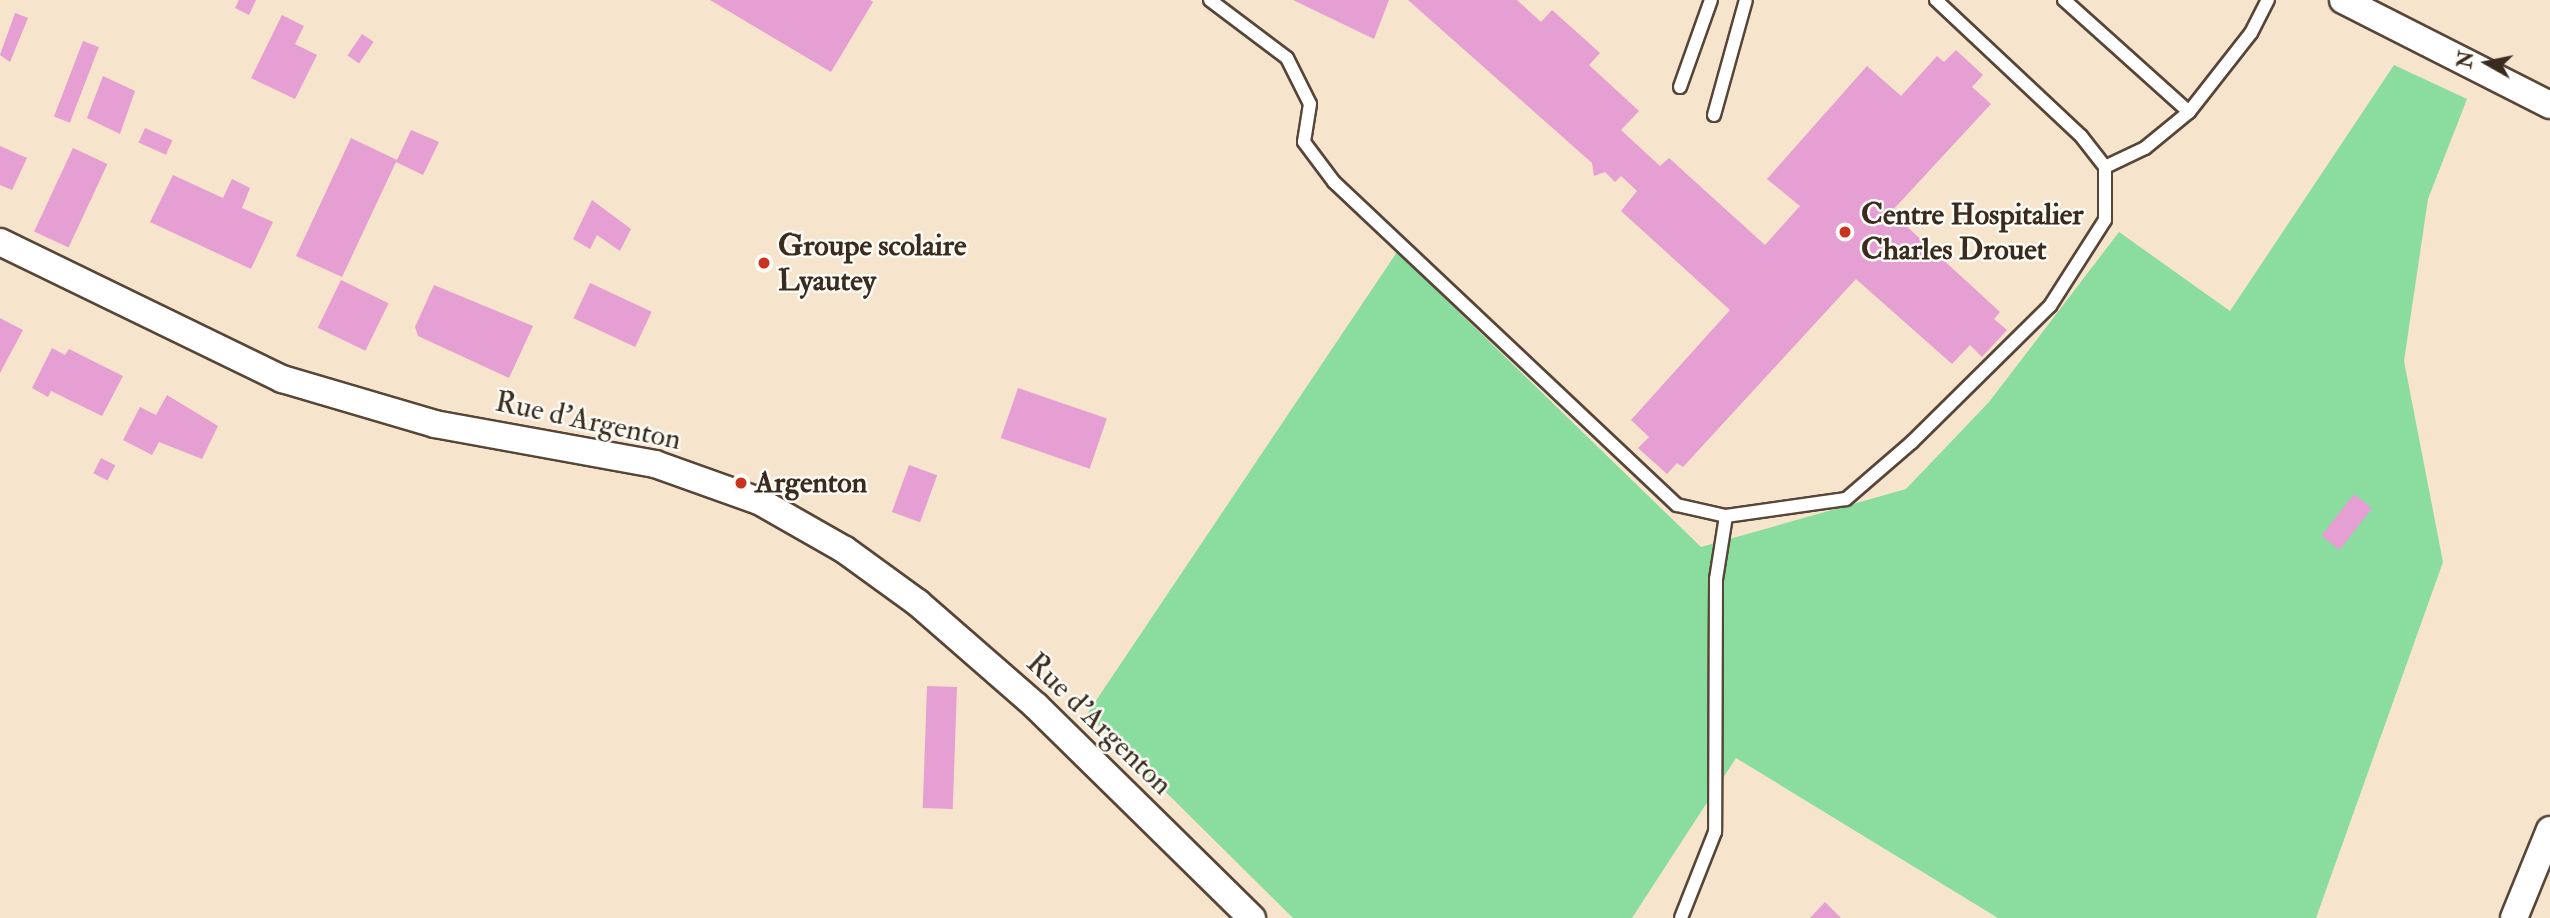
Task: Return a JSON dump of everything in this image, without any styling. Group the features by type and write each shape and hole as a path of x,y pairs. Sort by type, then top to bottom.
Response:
{"street":[{"path":"2343,0 2550,105"},
{"name":"Rue d'Argenton","path":"0,242 282,379 435,424 655,464 759,501 845,550 918,603 1036,706 1252,918"},
{"path":"2514,918 2550,830"}],"lane":[{"path":"1210,0 1287,58 1310,104 1304,142 1334,182 1677,505 1726,516 1846,499 1912,442 2050,306 2105,220 2105,167 2081,136 1936,0"},
{"path":"1680,87 1711,0"},
{"path":"1714,115 1746,0"},
{"path":"2064,0 2189,112"},
{"path":"2105,167 2145,148 2189,112 2251,33 2268,0"},
{"path":"1681,918 1715,832 1716,579 1726,516"}],"green space":[{"path":"2394,65 2467,99 2428,199 2404,361 2443,562 2316,918 1998,918 1736,758 1632,918 1293,918 1087,714 1397,252 1701,547 1906,489 1989,402 2119,232 2230,311"}],"building":[{"path":"239,0 256,0 249,15 235,8"},
{"path":"710,0 870,0 873,2 831,72"},
{"path":"1293,0 1389,0 1374,39"},
{"name":"Centre Hospitalier Charles Drouet","path":"1408,0 1517,0 1541,22 1552,10 1600,53 1589,65 1639,111 1621,130 1660,166 1669,158 1765,245 1800,206 1767,179 1867,66 1901,96 1937,56 1944,62 1956,50 1983,75 1972,87 1991,104 1891,212 2000,312 1994,319 2007,330 1982,357 1970,345 1952,364 1856,279 1683,467 1677,463 1667,474 1638,448 1649,437 1631,420 1730,310 1621,211 1637,191 1621,176 1615,182 1605,172 1594,176 1592,163"},
{"path":"15,13 28,18 10,62 0,55"},
{"path":"282,15 304,26 295,44 317,55 295,99 251,78"},
{"path":"362,34 374,42 359,63 347,56"},
{"path":"83,41 99,47 70,123 54,117"},
{"path":"103,76 135,91 120,134 87,118"},
{"path":"145,128 172,140 166,155 138,143"},
{"path":"411,130 439,142 423,175 396,162 342,277 296,256 351,138 397,160"},
{"path":"0,146 27,158 12,190 0,185"},
{"path":"73,148 107,164 69,247 34,231"},
{"path":"173,175 223,198 232,179 250,188 242,208 273,222 251,269 150,222"},
{"path":"592,200 631,229 620,251 597,235 590,249 573,239"},
{"path":"341,280 389,303 365,351 318,328"},
{"path":"590,283 652,312 635,347 574,318"},
{"path":"434,285 533,326 509,378 418,336 415,327"},
{"path":"0,318 23,330 0,373"},
{"path":"52,348 65,355 69,349 123,376 102,416 51,391 48,397 32,388"},
{"path":"1018,388 1107,419 1090,469 1001,438"},
{"path":"167,395 218,426 202,459 159,442 152,455 123,440 140,407 156,415"},
{"path":"101,458 115,465 108,480 93,473"},
{"path":"909,465 937,475 920,522 892,512"},
{"path":"2354,494 2372,508 2339,550 2321,536"},
{"path":"927,686 957,687 953,809 923,808"},
{"path":"1825,902 1841,918 1810,918"}],"place":[{"name":"Centre Hospitalier Charles Drouet","path":"1845,232"},
{"name":"Groupe scolaire Lyautey","path":"764,263"},
{"name":"Argenton","path":"741,483"}]}
